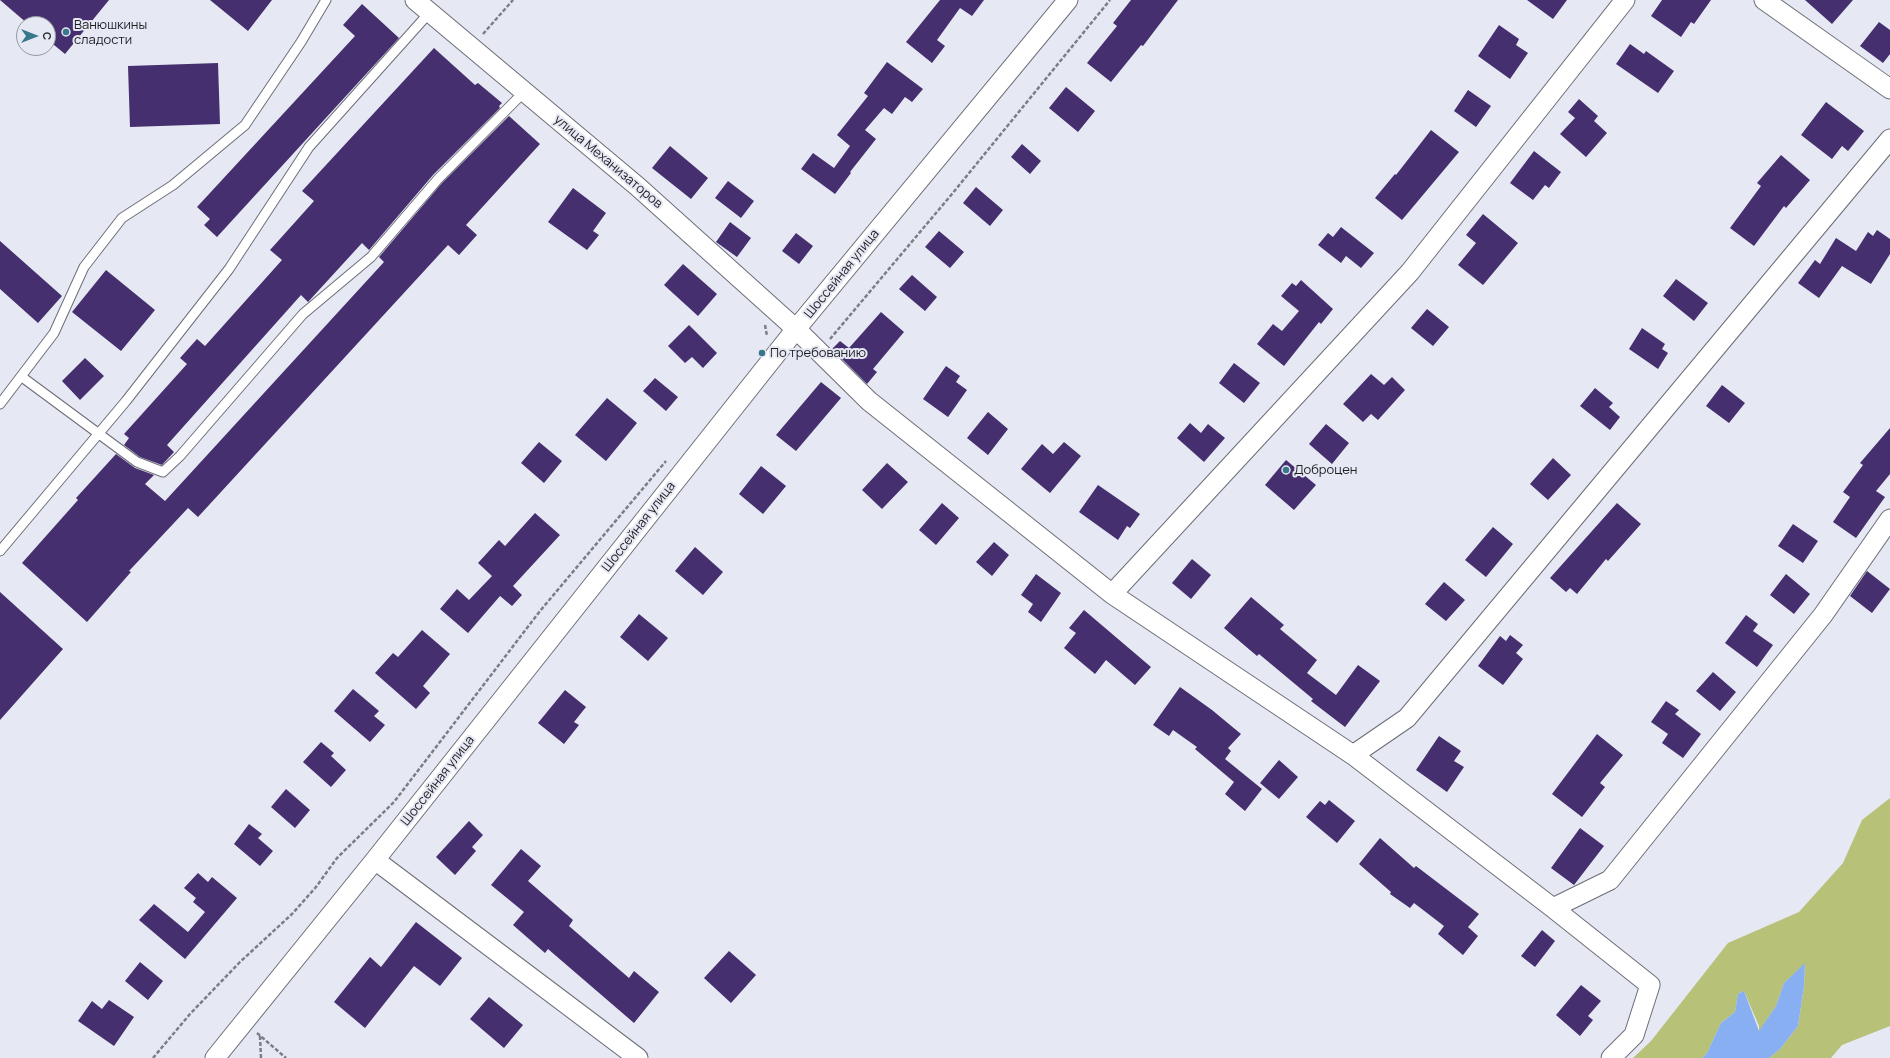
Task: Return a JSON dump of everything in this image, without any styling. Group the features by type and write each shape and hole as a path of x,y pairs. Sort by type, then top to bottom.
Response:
{"street":[{"name":"улица Механизаторов","path":"415,0 637,186 796,329 869,401 1112,594 1353,755 1553,908 1650,986 1634,1035 1611,1058"},
{"name":"Шоссейная улица","path":"215,1058 375,860 796,329 1068,0"},
{"path":"1112,594 1410,272 1624,0"},
{"path":"1764,0 1890,88"},
{"path":"1353,755 1406,718 1890,139"},
{"path":"1553,908 1610,880 1823,615 1890,519"},
{"path":"375,860 638,1058"}],"lane":[{"path":"0,404 54,333 84,267 122,218 173,185 245,125 301,42 326,0"},
{"path":"0,551 99,434 229,269 309,147 430,12"},
{"path":"22,376 137,462 163,472 180,456 303,314 371,257 438,179 524,92"}],"path":[{"path":"471,47 514,0"},
{"path":"819,352 952,194 1110,0"},
{"path":"763,319 768,337"},
{"path":"153,1058 190,1014 240,962 292,914 316,887 337,858 394,802 540,611 671,455"},
{"path":"244,1022 286,1058"},
{"path":"260,1036 261,1058"}],"green space":[{"path":"1890,798 1890,1026 1842,1045 1831,1058 1769,1058 1780,1049 1798,1026 1804,986 1805,964 1784,983 1776,1006 1759,1032 1759,1026 1744,991 1738,994 1735,1012 1721,1023 1707,1053 1702,1058 1633,1058 1651,1041 1728,943 1799,912 1843,863 1862,820"}],"water":[{"path":"1805,963 1804,986 1798,1026 1780,1049 1769,1058 1702,1058 1707,1053 1721,1023 1735,1012 1738,994 1744,991 1759,1031 1776,1006 1784,983"}],"building":[{"name":"Ванюшкины сладости","path":"0,0 109,0 65,54 56,47 56,16 19,16"},
{"path":"210,0 272,0 248,31"},
{"path":"940,0 984,0 972,16 960,8 937,40 945,46 932,63 906,42"},
{"path":"1131,0 1178,0 1143,46 1141,45 1111,82 1087,63 1117,26 1113,23"},
{"path":"1527,0 1567,0 1553,19"},
{"path":"1662,0 1711,0 1694,24 1691,22 1681,37 1651,16"},
{"path":"1805,0 1853,0 1832,24"},
{"path":"362,4 399,38 217,237 204,225 210,219 197,207 355,36 343,25"},
{"path":"1879,22 1890,30 1890,54 1883,63 1860,46"},
{"path":"1499,25 1519,39 1516,45 1528,53 1510,79 1478,56"},
{"path":"1630,44 1644,54 1646,51 1674,71 1658,93 1616,64"},
{"path":"434,48 475,85 478,83 502,103 499,106 500,108 433,175 369,250 362,243 308,302 301,295 167,445 174,452 162,465 140,457 124,445 129,438 124,434 187,364 180,358 197,339 205,346 282,260 270,250 314,201 302,191"},
{"path":"887,62 923,89 912,102 905,97 892,114 884,108 865,130 876,139 835,194 801,169 813,153 834,168 850,146 837,135 868,96 864,93"},
{"path":"218,63 220,124 130,127 128,66"},
{"path":"1066,87 1095,111 1078,132 1049,108"},
{"path":"1468,90 1491,106 1476,127 1454,111"},
{"path":"1579,99 1598,116 1594,121 1607,133 1586,157 1560,134 1575,118 1568,112"},
{"path":"1826,102 1864,131 1848,151 1842,146 1832,159 1801,135"},
{"path":"509,116 540,144 466,225 477,235 459,255 448,245 198,517 188,508 129,571 131,572 87,622 22,563 78,500 76,498 116,454 135,468 154,475 145,484 165,501 384,262 379,257 442,183"},
{"path":"1431,130 1459,152 1402,220 1375,198 1395,174 1396,175"},
{"path":"1022,144 1041,161 1030,174 1011,157"},
{"path":"670,146 708,178 691,199 652,168"},
{"path":"1534,151 1561,172 1549,188 1545,185 1533,200 1510,183"},
{"path":"1781,155 1810,180 1786,208 1784,206 1754,246 1730,228 1761,186 1757,183"},
{"path":"728,181 754,201 741,218 715,198"},
{"path":"976,187 1003,210 990,226 963,203"},
{"path":"573,188 606,213 593,231 599,235 587,250 548,222"},
{"path":"1483,214 1518,243 1483,285 1458,265 1476,243 1466,235"},
{"path":"730,222 751,238 737,257 716,242"},
{"path":"1341,227 1374,253 1361,268 1346,256 1341,263 1318,245 1328,233 1333,237"},
{"path":"1877,230 1890,239 1890,254 1871,284 1842,266 1819,298 1798,283 1815,260 1820,264 1836,238 1856,251 1868,232 1873,236"},
{"path":"939,231 964,252 950,268 925,247"},
{"path":"796,233 813,246 799,264 782,251"},
{"path":"0,241 62,296 38,323 0,289"},
{"path":"683,264 717,294 698,316 664,285"},
{"path":"106,270 155,310 121,351 72,312"},
{"path":"912,275 937,297 925,311 899,289"},
{"path":"1676,279 1708,303 1694,321 1663,296"},
{"path":"1301,280 1333,309 1321,324 1319,322 1284,366 1257,344 1273,324 1282,331 1299,311 1281,296 1292,283 1296,286"},
{"path":"1427,309 1449,327 1433,346 1411,328"},
{"path":"881,312 904,332 873,369 877,372 867,384 832,349 840,341 849,348"},
{"path":"689,325 717,353 703,368 692,357 685,363 668,346"},
{"path":"1642,328 1665,344 1662,349 1668,353 1658,369 1629,349"},
{"path":"85,358 104,376 80,400 62,381"},
{"path":"1234,363 1260,383 1244,403 1219,383"},
{"path":"946,366 960,376 956,382 967,390 948,417 923,399"},
{"path":"1371,374 1384,385 1392,377 1405,390 1378,420 1371,414 1363,422 1343,404"},
{"path":"655,378 678,397 666,411 643,391"},
{"path":"821,382 841,398 796,451 776,435"},
{"path":"1722,385 1745,403 1729,423 1706,406"},
{"path":"1595,388 1613,403 1609,407 1620,417 1610,430 1580,406"},
{"path":"607,398 637,423 606,461 575,435"},
{"path":"988,412 1008,429 988,455 967,438"},
{"path":"1190,423 1201,433 1208,424 1225,438 1204,462 1177,438"},
{"path":"1326,424 1349,443 1332,464 1309,444"},
{"path":"1890,428 1890,474 1876,491 1885,497 1856,538 1833,522 1850,497 1843,492 1863,465 1860,463"},
{"path":"539,442 562,461 544,483 521,463"},
{"path":"1064,442 1081,456 1050,493 1021,469 1042,444 1053,454"},
{"path":"1553,458 1571,475 1548,500 1530,484"},
{"path":"1286,460 1316,485 1294,510 1265,485"},
{"path":"887,463 908,482 882,509 862,490"},
{"path":"761,466 786,486 763,514 739,494"},
{"path":"1098,485 1140,514 1130,528 1127,526 1118,540 1079,512"},
{"path":"942,503 959,518 936,545 919,530"},
{"path":"1617,503 1641,524 1608,561 1606,559 1577,594 1570,588 1566,592 1550,578"},
{"path":"535,513 560,535 513,586 522,595 512,606 500,596 468,633 440,609 457,589 469,600 492,576 478,563 499,540 505,546"},
{"path":"1793,524 1818,541 1803,563 1778,546"},
{"path":"1493,527 1513,544 1486,577 1465,560"},
{"path":"994,542 1009,555 992,576 976,562"},
{"path":"695,547 723,572 703,595 675,571"},
{"path":"1192,559 1211,575 1191,599 1172,583"},
{"path":"1867,571 1890,589 1872,613 1850,596"},
{"path":"1036,574 1061,593 1041,622 1028,612 1033,604 1021,595"},
{"path":"1786,574 1810,594 1794,614 1770,595"},
{"path":"1444,582 1465,600 1446,621 1425,604"},
{"path":"0,592 63,649 0,720"},
{"path":"1251,597 1284,625 1280,629 1317,660 1307,673 1336,695 1358,665 1380,681 1345,727 1311,701 1313,699 1259,654 1257,656 1224,628"},
{"path":"1084,610 1151,667 1135,685 1106,660 1095,674 1064,648 1076,633 1069,628"},
{"path":"639,614 668,638 648,661 620,637"},
{"path":"1746,615 1758,624 1753,631 1773,645 1757,667 1725,643"},
{"path":"422,630 450,654 423,686 430,693 416,709 375,673 393,653 398,657"},
{"path":"1510,635 1523,645 1516,653 1523,659 1503,685 1478,666 1500,636 1506,641"},
{"path":"1713,672 1736,692 1720,711 1696,691"},
{"path":"1180,687 1212,710 1241,734 1228,748 1231,751 1225,759 1262,789 1245,811 1225,794 1234,782 1195,749 1197,747 1173,730 1169,736 1153,725"},
{"path":"353,689 379,711 374,716 385,725 370,742 334,711"},
{"path":"565,690 586,707 574,722 579,725 564,744 538,723"},
{"path":"1666,701 1679,710 1675,714 1701,734 1683,758 1662,743 1668,734 1651,722"},
{"path":"1597,734 1623,755 1600,783 1605,787 1582,817 1552,794"},
{"path":"1439,736 1461,751 1454,761 1464,767 1447,792 1416,770"},
{"path":"321,742 334,753 331,756 346,770 331,787 303,762"},
{"path":"1279,760 1298,777 1279,799 1260,783"},
{"path":"286,789 310,810 295,828 271,807"},
{"path":"1329,800 1355,821 1337,843 1306,817 1320,801 1325,805"},
{"path":"469,821 483,835 472,847 476,851 455,875 436,857"},
{"path":"249,824 262,834 258,838 273,851 260,866 234,844"},
{"path":"1580,828 1604,846 1574,885 1551,868"},
{"path":"1380,838 1414,868 1416,866 1479,914 1468,927 1478,936 1463,955 1438,934 1444,926 1414,903 1410,908 1390,894 1391,892 1359,864"},
{"path":"521,849 541,866 528,881 573,920 569,926 629,978 634,971 659,992 634,1023 548,949 545,953 513,925 524,912 491,885"},
{"path":"198,873 208,882 212,877 237,898 185,959 139,920 154,904 188,932 205,912 193,902 196,898 184,888"},
{"path":"416,922 462,958 440,986 414,966 365,1028 334,1002 370,957 381,967"},
{"path":"1542,930 1555,941 1535,967 1521,956"},
{"path":"729,951 756,975 731,1003 704,978"},
{"path":"140,962 163,981 148,1000 125,981"},
{"path":"1581,985 1601,1001 1588,1016 1593,1020 1580,1036 1556,1015"},
{"path":"489,997 523,1025 504,1048 470,1019"},
{"path":"109,1000 134,1017 114,1046 78,1021 92,1001 102,1009"}],"place":[{"name":"Ванюшкины сладости","path":"66,32"},
{"name":"По требованию","path":"762,353"},
{"name":"Доброцен","path":"1286,470"}]}
